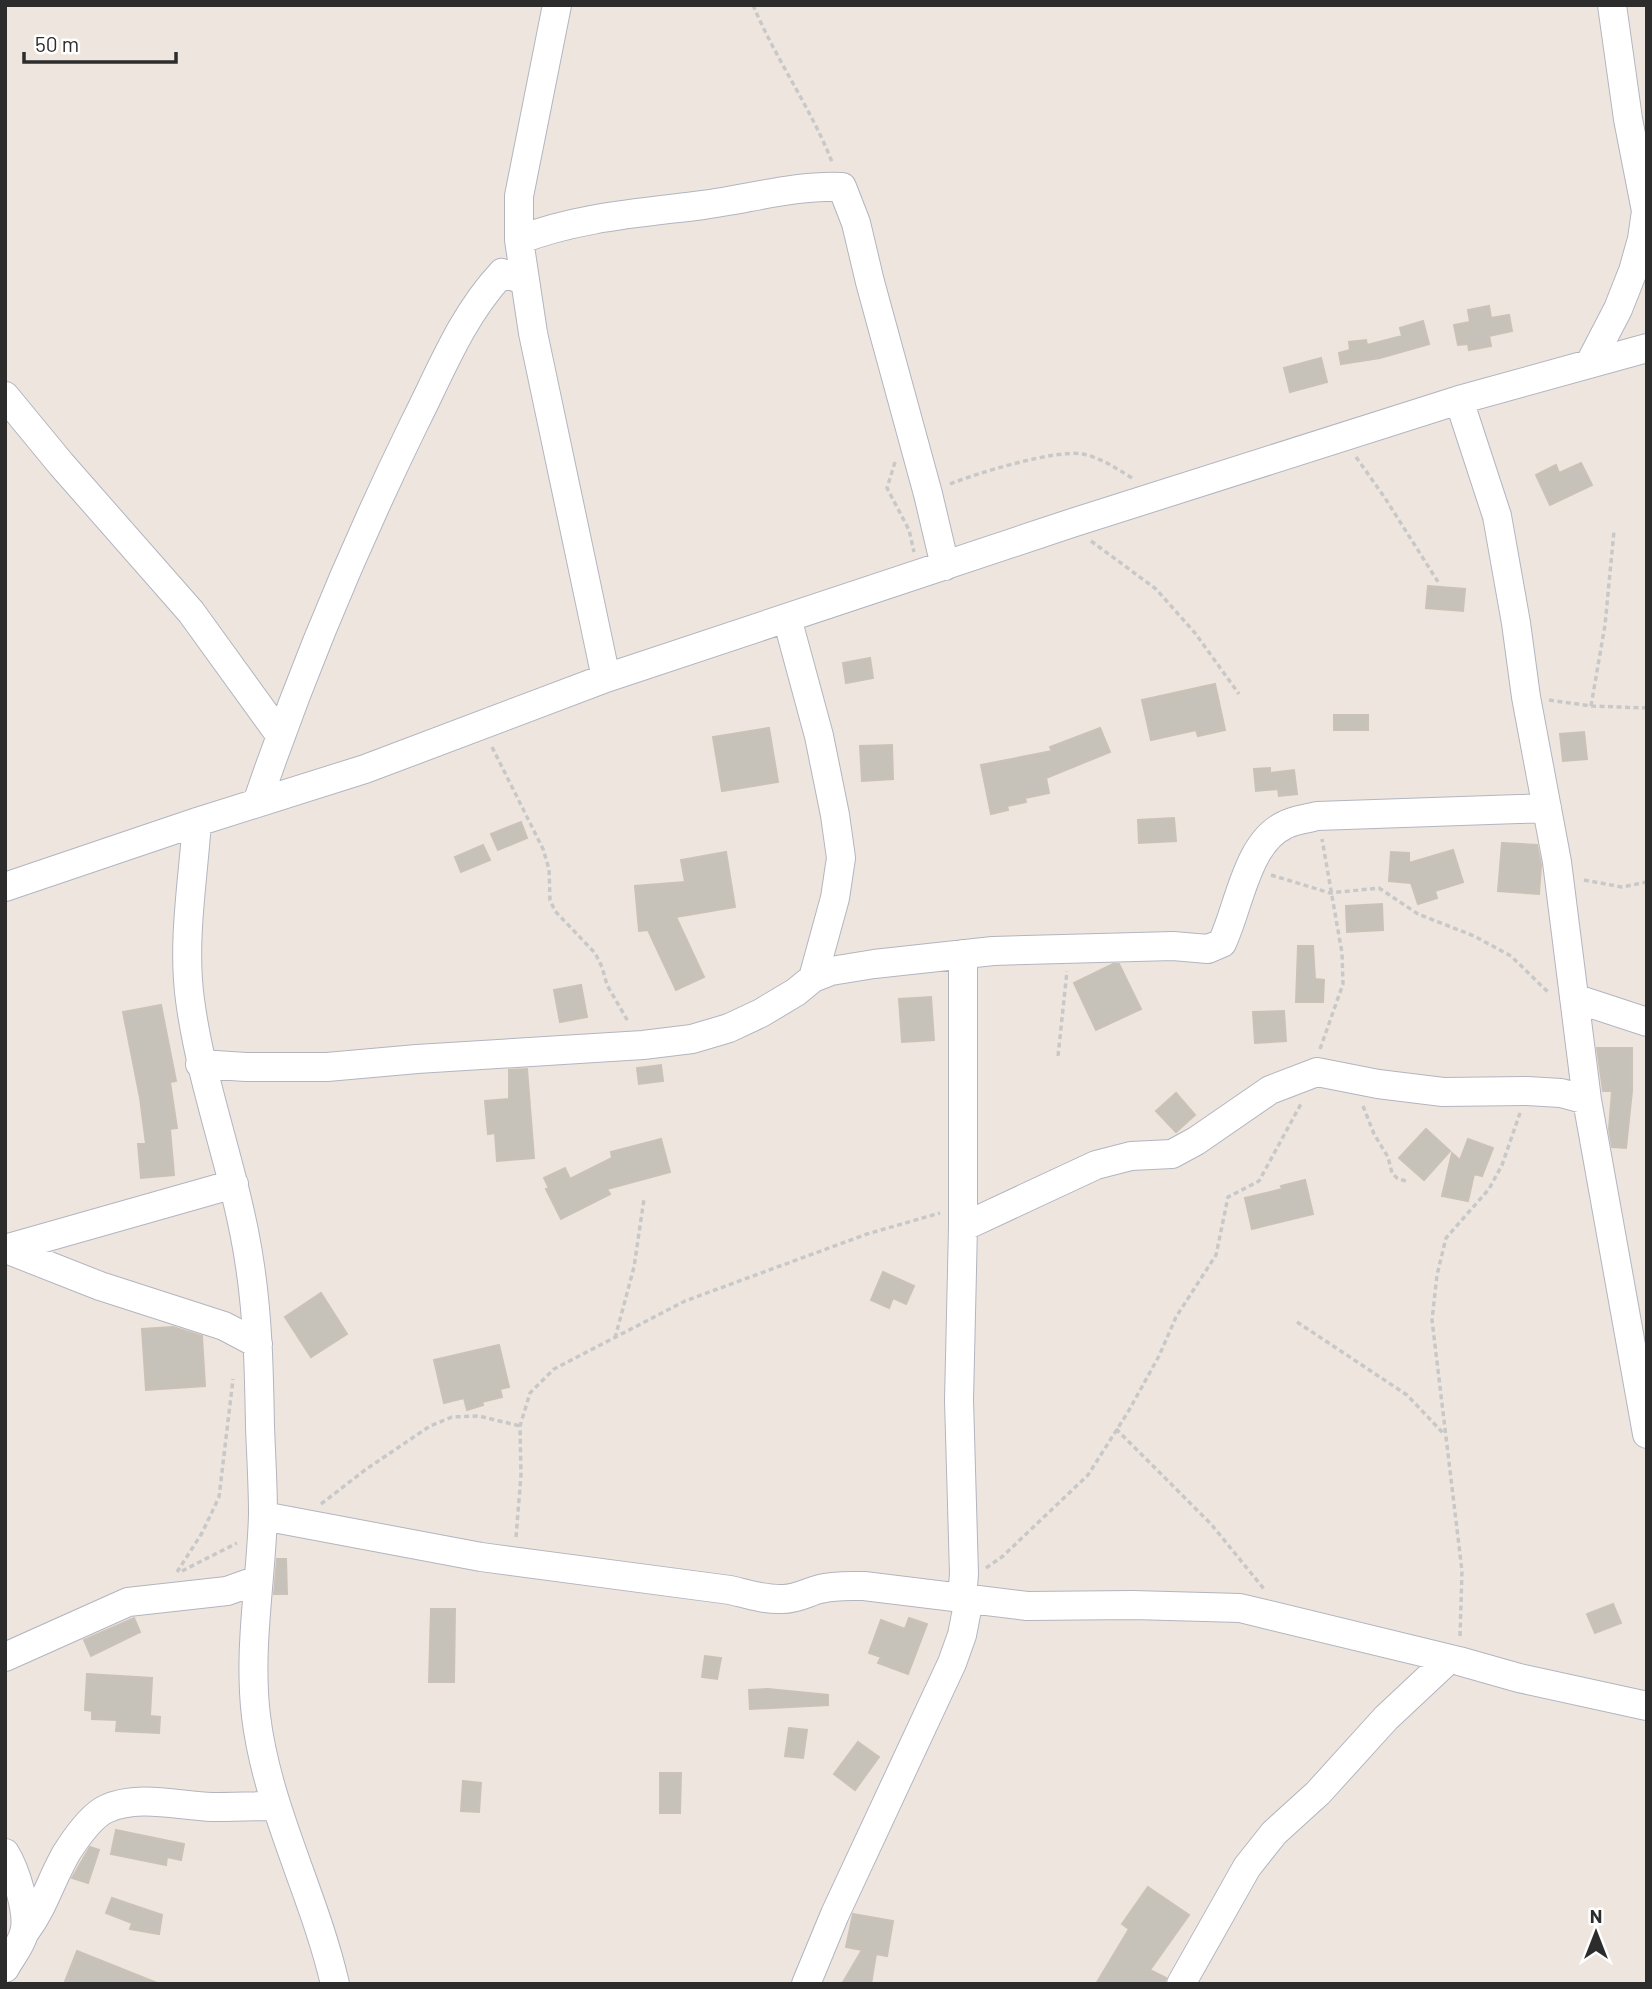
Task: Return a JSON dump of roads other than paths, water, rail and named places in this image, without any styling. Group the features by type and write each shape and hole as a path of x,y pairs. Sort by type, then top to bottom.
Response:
{"street":[{"path":"557,5 519,196 519,240 524,280 578,553 606,678"},
{"path":"1590,363 1618,309 1633,271 1646,211 1628,119 1612,5"},
{"path":"519,240 539,232 643,211 703,205 806,188 842,187 856,223 945,566"},
{"path":"257,803 280,735 376,501 458,332 484,293 502,274 524,280"},
{"path":"5,887 365,769 606,678 1072,523 1459,400 1647,348"},
{"path":"5,396 191,612 280,735"},
{"path":"1459,400 1497,516 1558,874 1563,997 1587,1100 1647,1434"},
{"path":"788,618 819,736 841,858 835,898 813,978"},
{"path":"200,1064 327,1067 692,1039 729,1028 761,1013 796,992 813,978 831,971 963,954 1070,948 1172,946 1208,949 1222,943 1233,921 1249,868 1264,838 1285,824 1317,816 1547,808"},
{"path":"197,822 188,956 189,996 200,1064 234,1184 250,1266 258,1344 262,1524 253,1640 256,1717 276,1806 327,1949 335,1984"},
{"path":"806,1984 835,1914 952,1663 962,1635 965,1590 959,1400 964,1217 963,954"},
{"path":"1563,997 1647,1022"},
{"path":"964,1217 1096,1165 1131,1156 1172,1154 1196,1141 1270,1090 1313,1073 1443,1092 1527,1091 1561,1093 1587,1100"},
{"path":"6,1249 234,1184"},
{"path":"6,1249 100,1286 224,1326 258,1344"},
{"path":"262,1524 298,1522 481,1557 783,1599 820,1589 864,1586 965,1590 1027,1606 1240,1608 1519,1678 1647,1706"},
{"path":"5,1657 128,1602 227,1591 258,1580"},
{"path":"1181,1984 1247,1867 1274,1833 1318,1793 1386,1718 1454,1660"},
{"path":"5,1968 25,1932 40,1912 67,1853 95,1816 107,1808 132,1803 172,1802 210,1807 276,1806"},
{"path":"5,1853 12,1864 24,1907 25,1932"}]}
